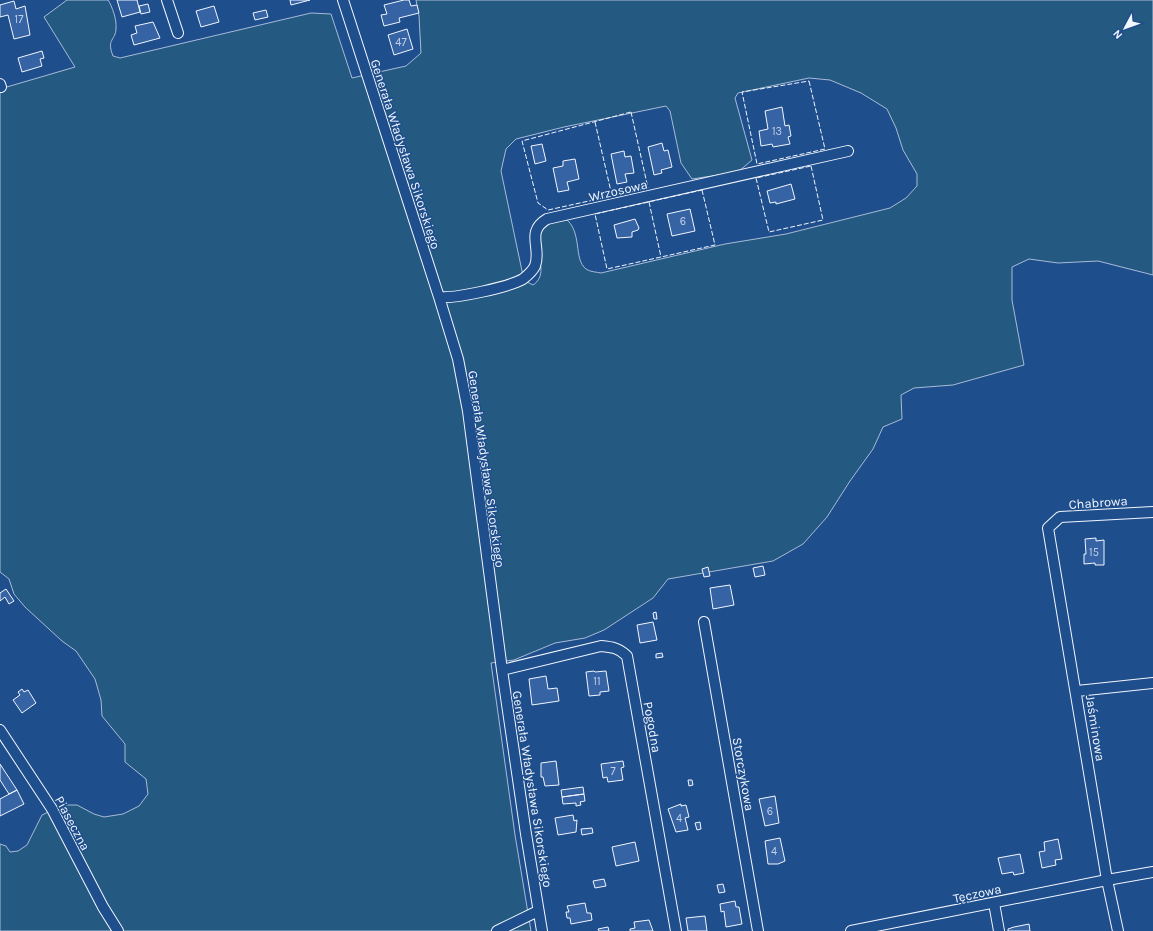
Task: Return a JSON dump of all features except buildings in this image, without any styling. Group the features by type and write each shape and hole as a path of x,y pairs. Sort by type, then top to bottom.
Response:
{"street":[{"path":"168,0 178,34"},
{"name":"Generała Władysława Sikorskiego","path":"343,0 440,297 458,360 468,411 502,670 542,931"},
{"name":"Wrzosowa","path":"440,297 448,298 470,294 521,280 531,273 536,264 535,233 540,224 547,219 848,151"},
{"name":"Chabrowa","path":"1048,528 1060,517 1153,512"},
{"name":"Jaśminowa","path":"1048,528 1077,691 1107,880 1118,931"},
{"name":"Storczykowa","path":"704,622 758,931"},
{"name":"Pogodna","path":"502,670 601,646 613,647 622,650 626,656 676,931"},
{"path":"1077,691 1153,683"},
{"name":"Piaseczna","path":"0,730 52,809 103,906 118,931"},
{"name":"Tęczowa","path":"852,931 899,927 994,903 1153,872"},
{"path":"994,903 999,931"},
{"path":"497,931 538,911"}],"shaded area":[{"path":"67,0 108,0 116,21 116,32 111,43 111,50 113,56 120,58 311,13 331,14 352,78 406,66 421,53 419,16 416,0 1153,0 1153,275 1098,261 1058,263 1029,259 1012,267 1012,300 1024,365 953,385 914,388 901,395 902,419 883,427 873,449 827,517 803,544 773,561 668,579 653,598 604,630 585,638 555,643 514,660 491,663 515,835 531,931 0,931 0,844 6,846 10,852 18,851 27,845 42,815 63,805 77,805 94,814 104,817 123,814 139,806 148,794 146,779 125,762 125,744 102,716 101,700 95,679 76,651 62,641 25,607 14,594 9,579 0,572 0,89 75,67 44,17","holes":["809,78 830,80 861,93 887,109 896,128 903,150 917,174 917,186 906,198 890,208 786,234 725,244 601,273 588,270 582,265 574,230 565,218 549,223 541,230 538,239 541,269 539,278 533,285 527,282 522,271 501,171 506,149 516,139 564,127 666,106 670,111 681,163 692,179 738,172 752,160 735,98 738,93"]}],"fence":[{"path":"809,81 825,149 757,164 742,92 809,81"},
{"path":"631,112 648,188 548,210 538,203 522,141 631,112"},
{"path":"595,122 612,196"},
{"path":"811,166 823,220 769,232 756,178 811,166"},
{"path":"702,190 715,245 607,269 595,214 702,190"},
{"path":"649,202 661,257"}]}
